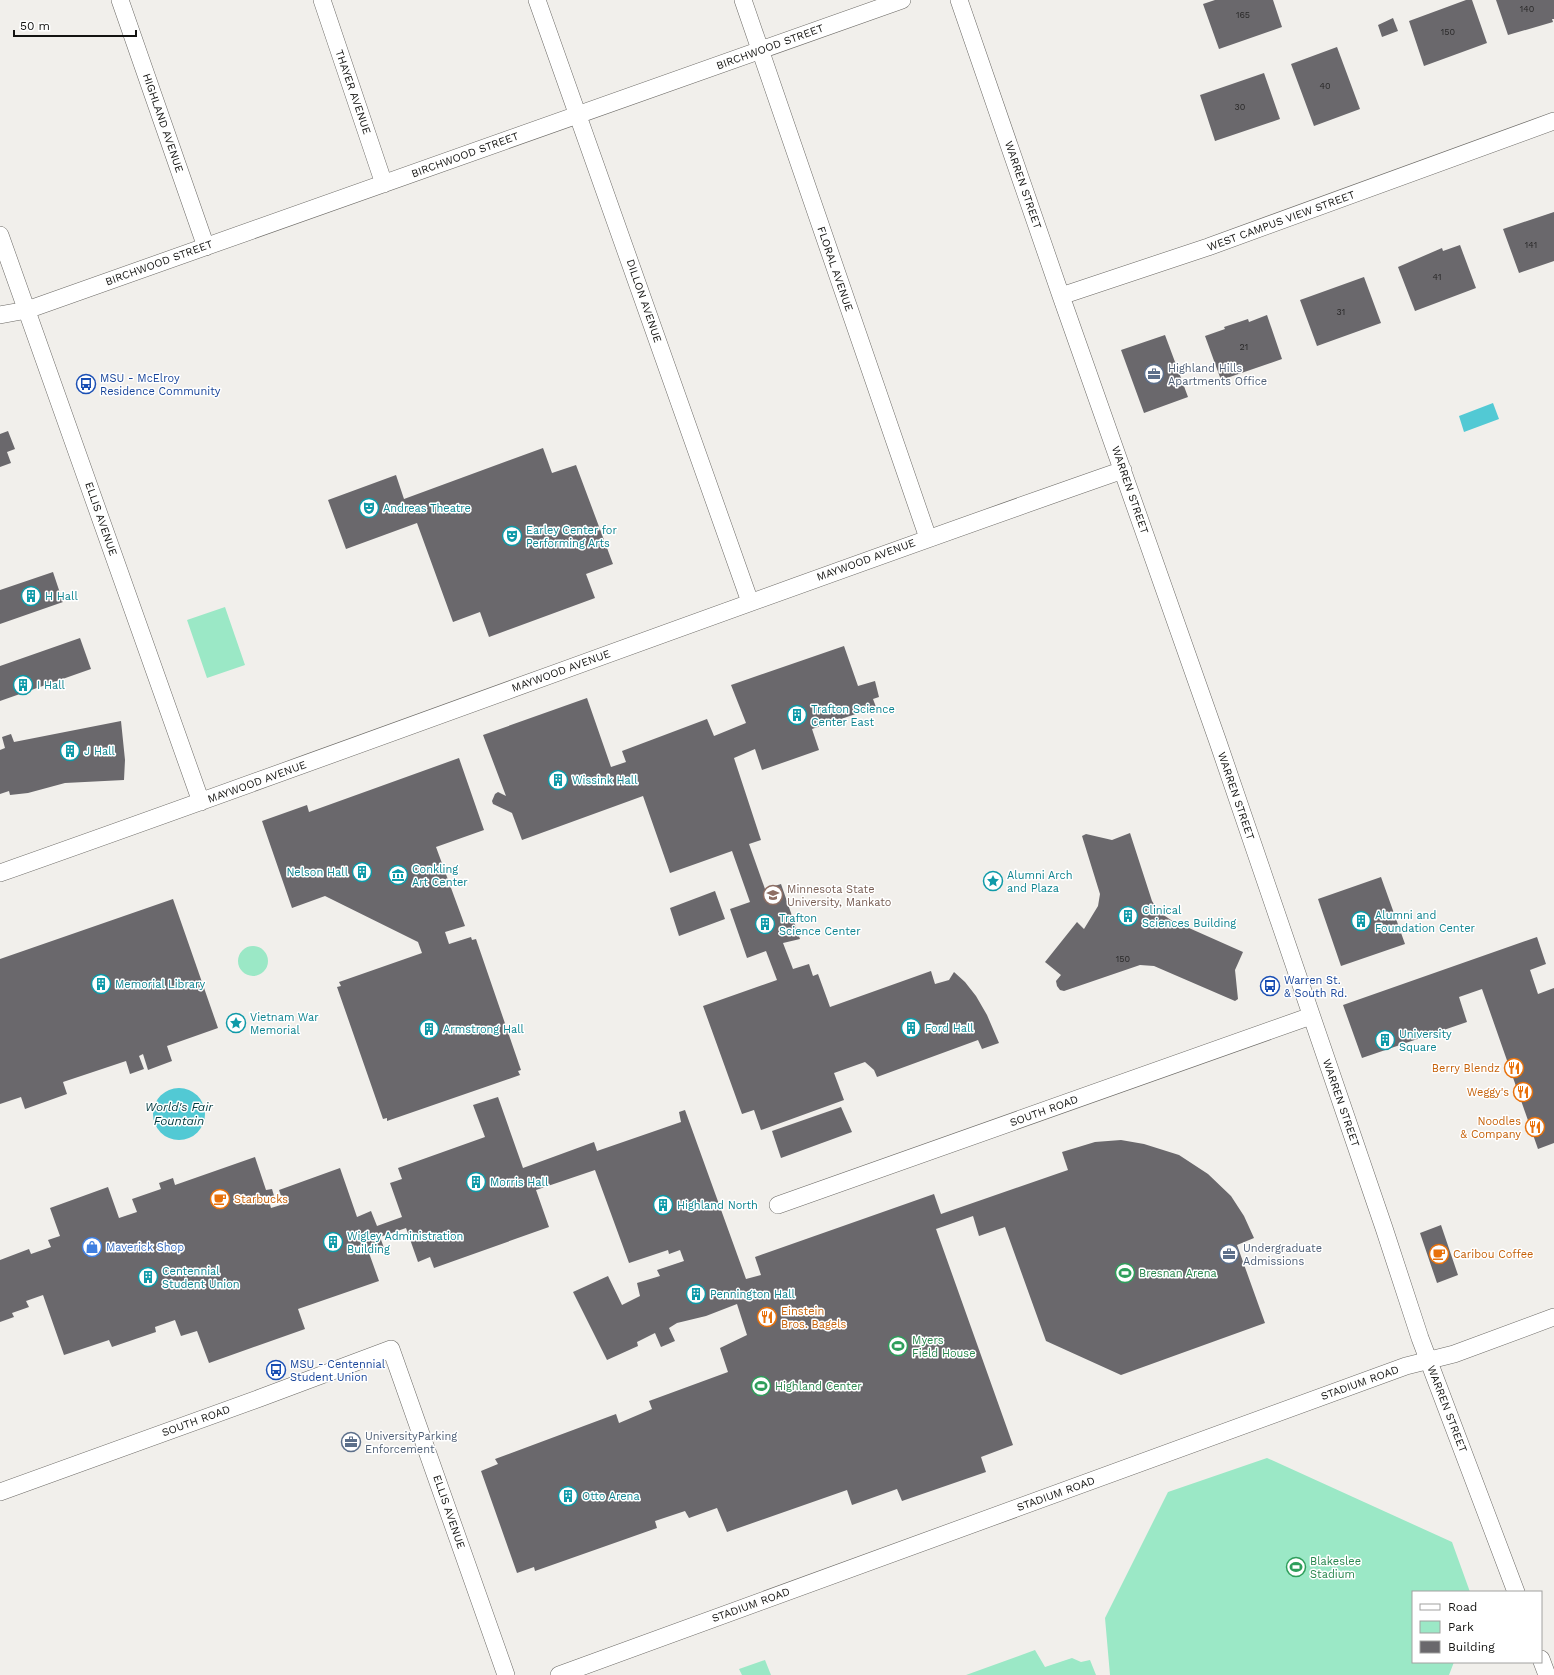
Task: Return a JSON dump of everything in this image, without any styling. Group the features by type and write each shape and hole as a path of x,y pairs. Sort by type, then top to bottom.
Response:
{"street":[{"name":"HIGHLAND AVENUE","path":"120,0 206,247"},
{"name":"THAYER AVENUE","path":"322,0 384,184"},
{"name":"DILLON AVENUE","path":"538,0 750,602"},
{"name":"FLORAL AVENUE","path":"743,0 928,538"},
{"name":"BIRCHWOOD STREET","path":"0,314 27,310 902,0"},
{"name":"WARREN STREET","path":"959,0 1061,296 1123,470 1428,1360 1516,1591"},
{"name":"WEST CAMPUS VIEW STREET","path":"1061,296 1208,247 1554,121"},
{"name":"ELLIS AVENUE","path":"0,235 201,802"},
{"name":"MAYWOOD AVENUE","path":"0,873 201,802 928,538 1123,470"},
{"name":"SOUTH ROAD","path":"778,1205 1311,1016"},
{"name":"STADIUM ROAD","path":"559,1675 1406,1366 1454,1354 1554,1317"},
{"name":"ELLIS AVENUE","path":"392,1349 506,1675"},
{"name":"SOUTH ROAD","path":"0,1492 392,1349"},
{"path":"1542,1662 1547,1675"}],"green space":[{"path":"225,607 245,665 207,678 187,620"},
{"path":"253,946 259,947 267,955 267,967 259,975 253,976 247,975 239,967 238,961 239,955 247,947"},
{"name":"Blakeslee Stadium","path":"1267,1458 1452,1542 1470,1591 1412,1591 1412,1663 1454,1663 1449,1675 1110,1675 1105,1618 1168,1492"},
{"path":"1035,1650 1045,1667 1072,1658 1081,1662 1090,1660 1096,1675 966,1675"},
{"path":"765,1660 771,1675 742,1675 739,1669"}],"water":[{"path":"1493,403 1499,419 1464,432 1459,416"},
{"name":"World's Fair Fountain","path":"179,1088 189,1090 197,1096 203,1104 205,1114 203,1124 197,1132 189,1138 179,1140 169,1138 161,1132 155,1124 153,1114 155,1104 161,1096 169,1090"}],"building":[{"path":"1215,0 1273,0 1282,27 1219,49 1203,4"},
{"path":"1466,0 1472,0 1487,43 1424,66 1409,21"},
{"path":"1496,0 1554,0 1553,22 1508,35"},
{"path":"1393,18 1398,31 1382,37 1378,25"},
{"path":"1337,47 1360,109 1314,126 1291,64"},
{"path":"1264,73 1280,119 1215,141 1200,95"},
{"path":"1554,212 1554,261 1519,273 1503,229"},
{"path":"1460,245 1476,288 1415,311 1398,267 1442,248 1443,251"},
{"path":"1364,277 1381,323 1317,346 1300,300"},
{"path":"1267,315 1282,359 1221,380 1205,336 1225,329 1224,327 1248,319 1249,322"},
{"name":"Highland Hills Apartments Office","path":"1165,335 1188,397 1144,413 1121,350"},
{"path":"8,431 15,449 7,452 11,463 0,467 0,434"},
{"name":"Earley Center for Performing Arts","path":"543,448 552,473 576,465 613,564 586,574 595,598 489,637 480,612 453,622 417,523 346,549 328,500 396,475 404,499"},
{"name":"H Hall","path":"53,572 63,602 0,624 0,590"},
{"name":"I Hall","path":"80,638 91,669 0,701 0,666"},
{"path":"844,646 858,686 875,681 879,697 873,699 876,707 812,729 819,750 762,770 755,749 734,758 761,840 749,844 765,889 781,884 800,939 783,943 793,969 809,964 813,976 818,974 830,1007 931,971 935,984 949,980 954,972 965,982 976,996 987,1015 999,1043 982,1049 978,1040 877,1077 874,1070 865,1062 834,1073 844,1100 761,1130 754,1110 742,1114 703,1006 777,980 766,951 747,958 730,909 750,902 732,851 670,873 643,796 522,840 512,813 493,804 492,801 495,794 498,792 506,796 483,735 587,698 611,767 626,762 622,751 707,719 714,736 746,723 731,685"},
{"name":"J Hall","path":"121,721 125,760 124,780 65,783 28,793 10,795 9,791 0,794 0,750 5,748 2,737 11,734 14,742"},
{"path":"459,758 484,830 436,847 465,926 445,932 449,944 471,937 472,940 476,939 521,1070 518,1071 520,1075 387,1121 387,1118 383,1119 337,987 341,986 339,982 422,953 418,942 325,896 292,908 262,821 307,805 309,812"},
{"name":"Clinical Sciences Building","path":"1130,833 1152,901 1159,912 1171,920 1243,952 1235,970 1238,999 1235,1001 1154,966 1140,965 1064,991 1060,990 1057,986 1056,981 1061,975 1045,962 1077,922 1084,929 1098,906 1100,894 1082,836 1086,834 1112,840"},
{"name":"Alumni and Foundation Center","path":"1381,877 1405,944 1341,966 1318,899"},
{"path":"715,891 725,919 679,936 670,908"},
{"name":"Memorial Library","path":"173,899 218,1028 167,1046 172,1061 148,1070 143,1054 139,1056 144,1069 130,1074 126,1061 63,1082 67,1094 25,1109 21,1097 0,1104 0,959"},
{"name":"University Square","path":"1537,937 1546,964 1530,970 1538,994 1554,988 1554,1143 1538,1149 1482,989 1459,997 1467,1022 1362,1058 1343,1005"},
{"path":"498,1097 523,1168 594,1142 597,1151 681,1122 679,1112 685,1110 746,1279 761,1275 755,1257 934,1194 941,1214 1068,1170 1062,1152 1095,1142 1121,1140 1144,1144 1179,1155 1208,1174 1231,1196 1244,1216 1254,1238 1237,1245 1265,1323 1121,1375 1046,1341 1005,1227 979,1236 973,1216 936,1229 1013,1445 981,1457 986,1472 902,1501 897,1489 852,1505 847,1490 727,1532 717,1508 689,1518 685,1511 655,1521 657,1528 535,1571 534,1567 517,1573 481,1471 498,1464 495,1459 616,1414 619,1423 652,1409 649,1401 728,1372 720,1348 747,1335 737,1304 706,1316 677,1323 669,1328 675,1341 661,1347 655,1333 637,1342 638,1346 607,1360 573,1292 608,1276 622,1305 640,1296 637,1283 660,1276 657,1270 684,1261 680,1250 669,1254 668,1250 629,1263 595,1170 536,1190 549,1227 434,1268 430,1257 418,1262 406,1228 380,1237 384,1248 369,1253 379,1281 298,1309 305,1329 209,1363 197,1331 181,1336 175,1320 155,1327 156,1332 112,1347 109,1340 64,1355 43,1295 26,1301 29,1307 12,1313 14,1317 0,1322 0,1260 29,1249 31,1254 51,1247 48,1240 60,1236 50,1208 108,1187 119,1218 137,1212 132,1199 161,1189 159,1183 173,1178 175,1185 255,1157 266,1190 272,1189 275,1199 269,1201 271,1208 284,1204 279,1190 340,1168 357,1217 371,1211 377,1226 402,1217 390,1183 402,1179 398,1168 485,1137 473,1105"},
{"path":"841,1107 852,1132 781,1158 772,1131"},
{"name":"Caribou Coffee","path":"1441,1225 1458,1275 1437,1283 1420,1233"},
{"name":"UniversityParking Enforcement","path":"349,1436 356,1438 353,1447 346,1445"}],"place":[{"name":"Highland Hills Apartments Office","path":"1154,374"},
{"name":"MSU - McElroy Residence Community","path":"86,384"},
{"name":"Andreas Theatre","path":"369,508"},
{"name":"Earley Center for Performing Arts","path":"512,536"},
{"name":"H Hall","path":"31,596"},
{"name":"I Hall","path":"23,685"},
{"name":"Trafton Science Center East","path":"797,715"},
{"name":"J Hall","path":"70,751"},
{"name":"Wissink Hall","path":"558,780"},
{"name":"Nelson Hall","path":"362,872"},
{"name":"Conkling Art Center","path":"398,875"},
{"name":"Alumni Arch and Plaza","path":"993,881"},
{"name":"Minnesota State University, Mankato","path":"773,895"},
{"name":"Clinical Sciences Building","path":"1128,916"},
{"name":"Alumni and Foundation Center","path":"1361,921"},
{"name":"Trafton Science Center","path":"765,924"},
{"name":"Memorial Library","path":"101,984"},
{"name":"Warren St. & South Rd.","path":"1270,986"},
{"name":"Vietnam War Memorial","path":"236,1023"},
{"name":"Ford Hall","path":"911,1028"},
{"name":"Armstrong Hall","path":"429,1029"},
{"name":"University Square","path":"1385,1040"},
{"name":"Berry Blendz","path":"1514,1068"},
{"name":"Weggy's","path":"1523,1092"},
{"name":"Noodles & Company","path":"1535,1127"},
{"name":"Morris Hall","path":"476,1182"},
{"name":"Starbucks","path":"220,1199"},
{"name":"Highland North","path":"663,1205"},
{"name":"Wigley Administration Building","path":"333,1242"},
{"name":"Maverick Shop","path":"92,1247"},
{"name":"Undergraduate Admissions","path":"1229,1254"},
{"name":"Caribou Coffee","path":"1439,1254"},
{"name":"Bresnan Arena","path":"1125,1273"},
{"name":"Centennial Student Union","path":"148,1277"},
{"name":"Pennington Hall","path":"696,1294"},
{"name":"Einstein Bros. Bagels","path":"767,1317"},
{"name":"Myers Field House","path":"898,1346"},
{"name":"MSU - Centennial Student Union","path":"276,1370"},
{"name":"Highland Center","path":"761,1386"},
{"name":"UniversityParking Enforcement","path":"351,1442"},
{"name":"Otto Arena","path":"568,1496"},
{"name":"Blakeslee Stadium","path":"1296,1567"}]}
